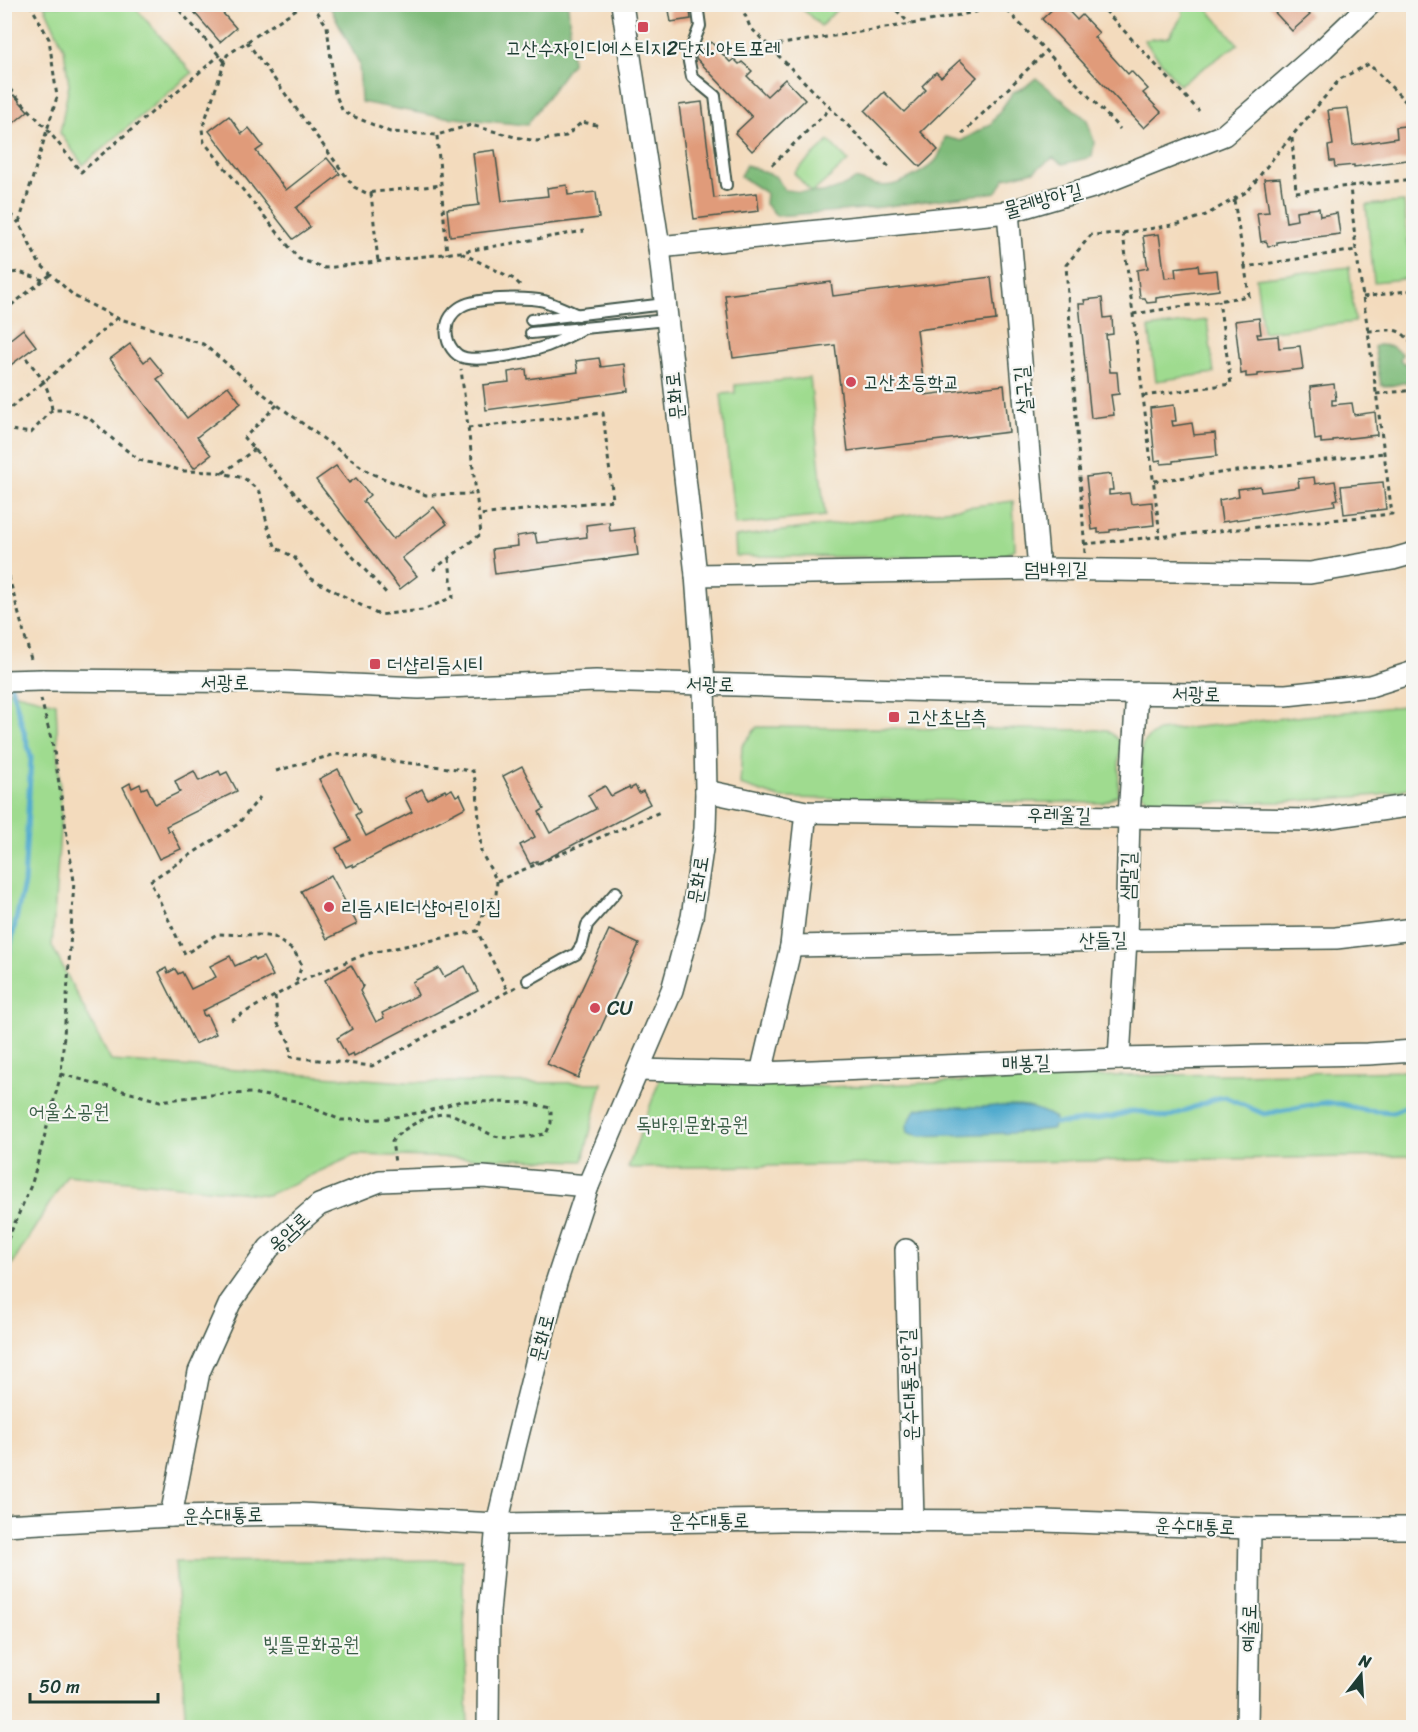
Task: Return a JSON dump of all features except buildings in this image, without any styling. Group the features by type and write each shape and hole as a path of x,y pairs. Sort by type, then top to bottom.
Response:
{"street":[{"name":"문화로","path":"488,1728 489,1612 497,1524 515,1447 556,1283 588,1186 672,990 692,917 705,829 704,683 696,575 659,247 622,4"},
{"name":"물레방아길","path":"659,247 1008,212 1093,187 1224,135 1324,48 1370,4"},
{"name":"살구길","path":"1008,212 1039,569"},
{"name":"덤바위길","path":"696,575 1039,569 1310,573 1393,560 1413,553"},
{"name":"서광로","path":"4,681 285,682 419,688 596,681 938,691 1286,695 1370,686 1413,672"},
{"name":"샘말길","path":"1119,1059 1126,940 1129,816 1137,693"},
{"name":"우레울길","path":"706,791 806,812 1310,820 1413,805"},
{"path":"761,1073 791,946 806,812"},
{"name":"산들길","path":"791,946 1336,938 1413,929"},
{"name":"매봉길","path":"638,1070 761,1073 1119,1059 1413,1051"},
{"name":"옹암로","path":"171,1516 199,1372 230,1303 269,1248 319,1204 380,1182 483,1177 588,1186"},
{"name":"운수대통로안길","path":"906,1250 913,1521"},
{"name":"운수대통로","path":"4,1525 171,1516 301,1514 497,1524 782,1520 1043,1521 1250,1528 1413,1528"},
{"name":"예술로","path":"1248,1728 1250,1528"}],"lane":[{"path":"698,4 700,26 688,57 692,77 715,96 726,185"},
{"path":"578,315 543,301 515,297 469,303 459,307 447,321 446,334 449,346 459,356 469,359 532,351 567,338 584,328"},
{"path":"531,320 578,315 666,312"},
{"path":"531,333 584,328 666,312"},
{"path":"528,980 576,954 582,945 587,925 615,892"}],"path":[{"path":"20,223 57,97 49,39 30,4"},
{"path":"174,4 225,62"},
{"path":"304,4 227,55 202,129 204,142 299,259 325,268 447,254 584,231"},
{"path":"312,4 327,26 335,93 343,112 390,132 437,135 471,124 537,141 566,136 582,122 601,126"},
{"path":"734,4 742,5 750,27 891,169"},
{"path":"890,4 910,24"},
{"path":"769,46 980,11 995,4"},
{"path":"1001,4 1120,129"},
{"path":"1099,4 1199,111"},
{"path":"246,42 354,187 371,193 442,185"},
{"path":"962,134 1045,52"},
{"path":"4,83 47,129 81,172 219,55"},
{"path":"1086,570 1066,265 1091,235 1123,233 1188,221 1206,215 1248,191 1340,79 1369,64 1407,103 1413,106"},
{"path":"772,165 831,108"},
{"path":"437,135 447,254"},
{"path":"1292,136 1296,192 1411,179 1413,210"},
{"path":"1084,544 1392,514 1356,250 1350,186"},
{"path":"371,193 378,262"},
{"path":"1132,314 1249,296 1234,200"},
{"path":"4,208 20,223 39,263 74,296 117,318 203,344 277,405 370,473 426,495 476,494"},
{"path":"1123,233 1161,536"},
{"path":"1245,267 1356,250"},
{"path":"460,252 514,279 535,300"},
{"path":"4,274 19,272 43,280"},
{"path":"4,311 51,274"},
{"path":"1363,297 1413,290"},
{"path":"1143,396 1231,384 1219,301"},
{"path":"4,413 45,381 117,318"},
{"path":"1368,332 1398,330 1408,338 1413,349"},
{"path":"433,570 481,534 459,356"},
{"path":"4,429 31,433 52,410 51,396 45,381 26,358"},
{"path":"1377,394 1413,390"},
{"path":"277,405 244,438 388,595"},
{"path":"52,410 69,410 90,419 140,459 184,471 223,473 244,478 260,492 268,528 276,548 294,557 310,578 379,615 423,610 453,597 449,558"},
{"path":"468,428 603,413 613,500 479,515"},
{"path":"223,473 255,450"},
{"path":"1154,481 1384,453"},
{"path":"4,559 38,681 54,750 74,881 61,1074 32,1183 4,1248"},
{"path":"276,771 336,754 473,771 477,789 481,852 497,882 496,895 486,907 477,931 508,991"},
{"path":"260,797 238,824 150,881 185,954 217,934 274,937 294,951 302,965 295,985"},
{"path":"497,882 660,812"},
{"path":"231,1020 309,977 366,954 477,931"},
{"path":"275,996 278,1024 290,1043 291,1057 372,1066 528,980"},
{"path":"61,1074 160,1101 251,1093 296,1101 341,1120 383,1119 424,1112 461,1101 527,1103 551,1108 551,1122 546,1134 497,1137 450,1114 422,1120 396,1136 392,1142 395,1167"}],"green space":[{"path":"1203,4 1238,44 1179,85 1144,40 1169,37 1183,15 1182,5"},
{"path":"44,5 133,5 192,73 83,165 60,133 69,85 64,49"},
{"path":"329,5 568,5 572,63 527,125 435,116 361,102 359,63"},
{"path":"798,5 841,5 821,26"},
{"path":"1036,78 1087,120 1094,142 1092,157 1063,164 1053,158 1034,171 1005,178 997,192 865,209 777,216 765,204 766,193 740,176 746,165 775,176 785,190 813,193 838,189 855,179 883,186 892,185 916,175 934,163 940,154 945,137 961,141 991,124 1013,92 1025,87"},
{"path":"829,141 848,161 812,193 794,173"},
{"path":"1404,202 1412,278 1374,282 1366,205"},
{"path":"1349,267 1355,322 1263,332 1256,278"},
{"path":"1207,320 1214,373 1156,381 1149,328"},
{"path":"1391,346 1402,354 1400,361 1413,367 1413,383 1381,385 1374,347"},
{"path":"810,378 825,516 735,525 721,394 735,393 735,385"},
{"path":"1013,501 1015,549 1000,558 736,556 735,537"},
{"name":"어울소공원","path":"5,690 56,703 61,816 52,946 111,1061 407,1082 602,1083 583,1161 355,1155 268,1195 67,1175 5,1276"},
{"path":"1413,705 1413,787 1380,795 1282,802 1151,803 1141,793 1142,745 1158,731"},
{"path":"757,727 1107,730 1120,741 1118,795 1103,803 780,798 740,785 742,746"},
{"name":"독바위문화공원","path":"1413,1071 1413,1156 628,1168 660,1078 828,1087 1115,1076"},
{"name":"빛뜰문화공원","path":"462,1560 468,1727 186,1727 175,1562"}],"water":[{"path":"994,1106 1039,1110 1055,1118 1052,1129 1012,1133 920,1136 908,1133 907,1126 915,1110 933,1107"}],"waterway":[{"path":"4,661 9,676"},
{"path":"4,975 24,883 31,757 11,685"},
{"path":"1053,1123 1111,1117 1132,1111 1166,1118 1225,1097 1264,1114 1322,1103 1393,1112 1414,1103"}],"place":[{"name":"고산수자인디에스티지2단지.아트포레","path":"643,27"},
{"name":"고산초등학교","path":"851,382"},
{"name":"더샵리듬시티","path":"375,664"},
{"name":"고산초남측","path":"894,717"},
{"name":"리듬시티더샵어린이집","path":"329,907"},
{"name":"CU","path":"595,1008"}]}
